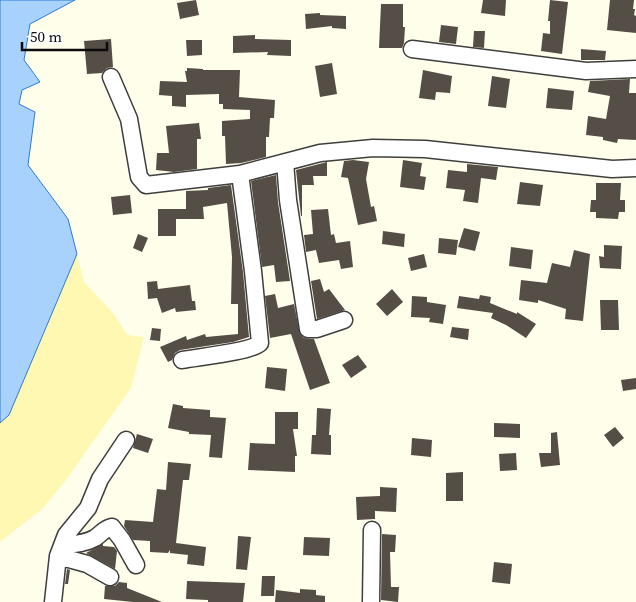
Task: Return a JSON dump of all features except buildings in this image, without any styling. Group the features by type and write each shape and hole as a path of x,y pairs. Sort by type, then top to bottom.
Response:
{"street":[{"path":"412,49 586,70 636,69"},
{"path":"111,77 129,119 139,177 146,186 240,174 320,153 373,148 425,149 612,169 636,168"},
{"path":"285,162 288,200 308,329 317,329 344,320"},
{"path":"182,360 235,351 256,346 260,343 253,271 240,174"},
{"path":"53,602 60,550 66,534 88,508 100,479 126,440"},
{"path":"60,550 94,538 107,528 112,527 122,540 136,565"},
{"path":"371,602 372,530"},
{"path":"60,550 110,577"}],"sand":[{"path":"77,254 84,282 114,314 127,335 144,337 131,388 63,484 42,509 0,542 0,423 9,415"}],"water":[{"path":"0,0 75,0 30,24 24,60 40,82 22,90 19,104 35,112 28,165 68,219 77,254 9,415 0,423"}]}
